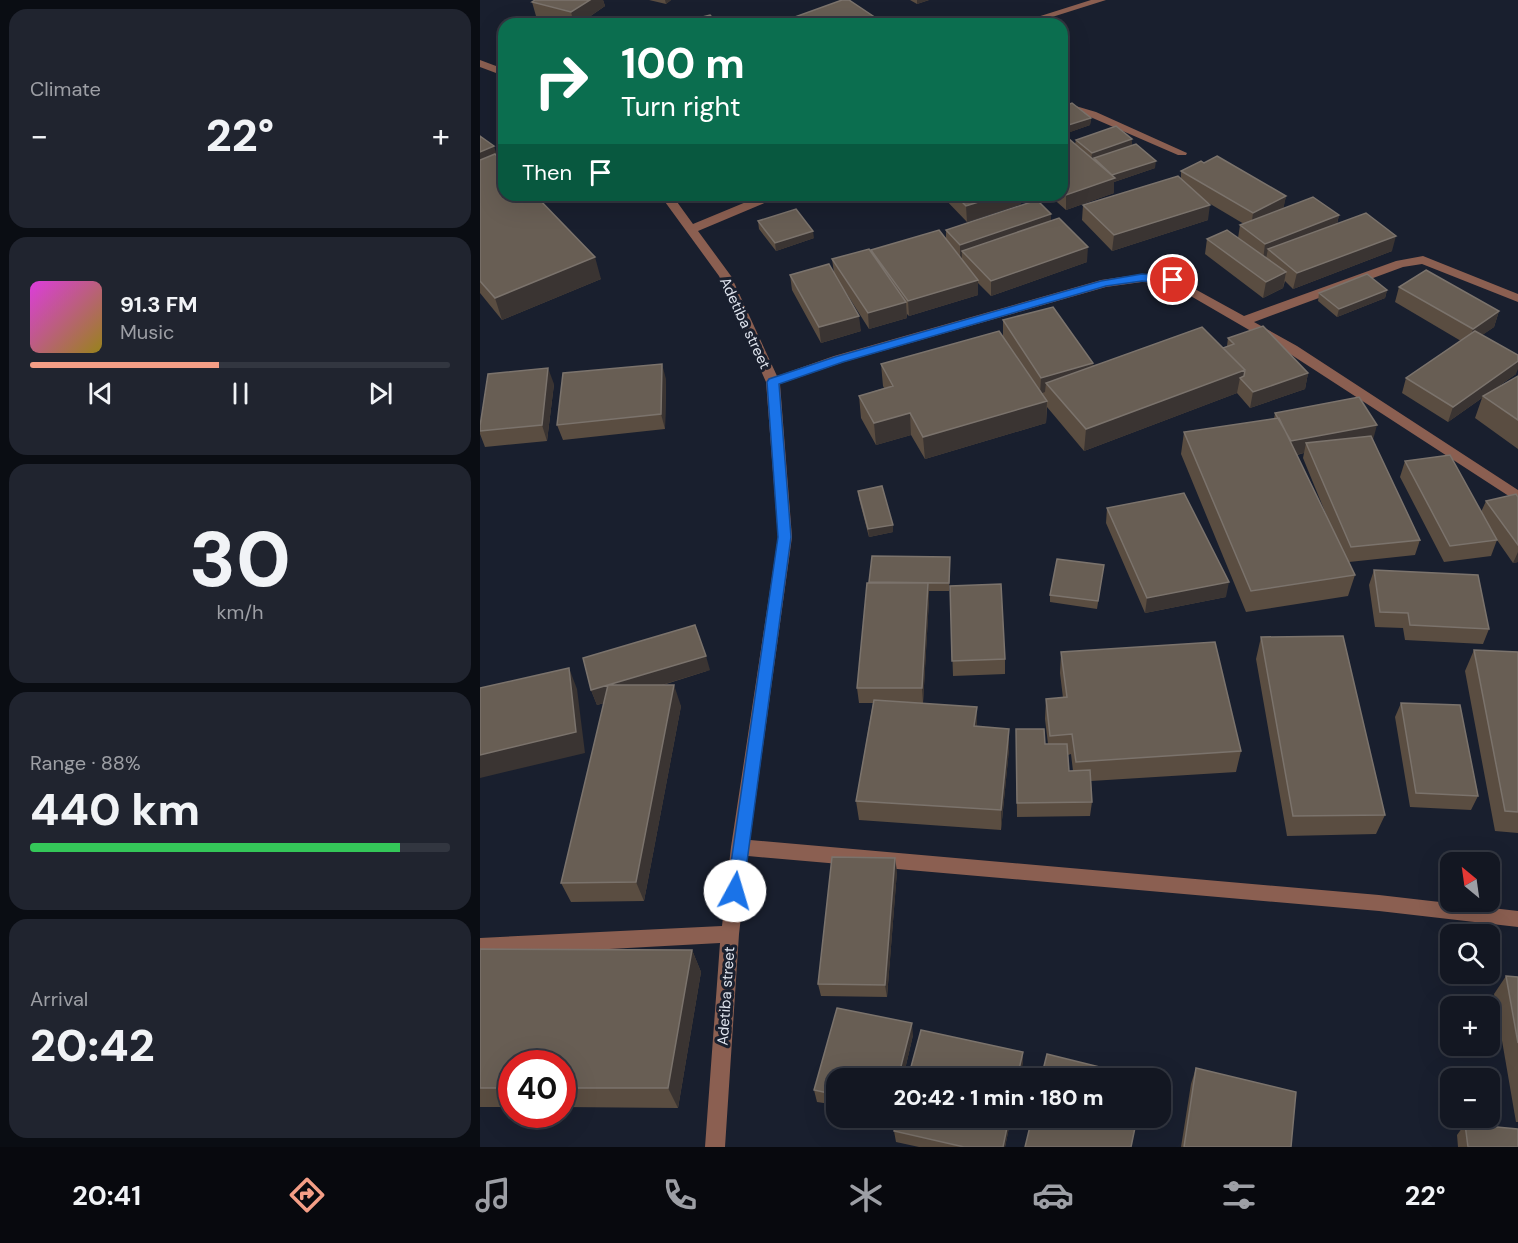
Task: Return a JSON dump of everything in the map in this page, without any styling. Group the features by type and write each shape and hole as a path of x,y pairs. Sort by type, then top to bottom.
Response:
{"street":[{"path":"1040,18 1101,0"},
{"path":"480,63 498,70"},
{"path":"1068,107 1092,114 1182,153"},
{"name":"Adetiba street","path":"671,201 725,276 773,382 785,537 740,847 730,934 715,1147"},
{"path":"692,229 759,201"},
{"path":"1244,321 1400,264 1423,260 1518,298"},
{"path":"773,382 839,359 1105,283 1142,278 1173,280 1292,349 1518,497"},
{"path":"740,847 1379,903 1518,920"},
{"path":"480,947 730,934"}],"building":[{"path":"535,0 590,0 571,12 532,2"},
{"path":"842,0 849,0 876,18 792,18"},
{"path":"1072,103 1091,118 1068,125 1068,105"},
{"path":"1116,126 1132,139 1092,153 1076,140"},
{"path":"480,136 494,146 480,152"},
{"path":"1068,138 1115,178 1068,194"},
{"path":"1136,144 1156,161 1112,175 1094,158"},
{"path":"495,154 498,157 498,201 541,201 595,257 495,298 480,281 480,160"},
{"path":"1217,156 1286,196 1253,213 1181,171"},
{"path":"1178,176 1210,205 1114,235 1083,205"},
{"path":"1313,197 1339,215 1265,244 1240,225"},
{"path":"961,201 982,201 966,206"},
{"path":"1034,201 1038,201 1051,214 960,245 946,230"},
{"path":"796,209 813,231 775,243 758,221"},
{"path":"1366,213 1396,236 1297,273 1268,249"},
{"path":"1059,218 1088,247 991,281 962,251"},
{"path":"939,230 978,280 908,301 871,250"},
{"path":"1227,230 1286,272 1266,282 1207,239"},
{"path":"869,249 906,302 868,313 832,259"},
{"path":"829,264 859,316 819,327 790,275"},
{"path":"1426,270 1499,311 1473,329 1399,287"},
{"path":"1367,274 1387,290 1339,309 1319,293"},
{"path":"1053,307 1093,363 1041,378 1003,320"},
{"path":"1263,326 1308,373 1253,392 1240,378 1244,376 1245,370 1223,348 1234,344 1228,338"},
{"path":"1202,327 1245,370 1086,429 1046,383"},
{"path":"999,331 1047,401 923,437 910,413 874,423 859,396 893,386 881,364"},
{"path":"1475,331 1518,355 1518,361 1453,407 1406,378"},
{"path":"662,364 661,414 557,425 563,373"},
{"path":"548,368 542,425 480,431 488,374"},
{"path":"1518,376 1518,420 1483,396"},
{"path":"1359,397 1377,425 1291,441 1275,413"},
{"path":"1279,418 1355,575 1251,591 1184,432"},
{"path":"1371,436 1420,540 1351,547 1306,443"},
{"path":"1450,455 1497,540 1450,546 1405,461"},
{"path":"882,486 893,525 868,529 858,491"},
{"path":"1184,493 1229,582 1147,598 1107,508"},
{"path":"1516,494 1518,497 1518,545 1486,501"},
{"path":"872,556 950,557 949,583 869,582"},
{"path":"1057,559 1104,565 1098,601 1050,595"},
{"path":"1374,570 1478,575 1489,629 1410,625 1408,613 1380,612"},
{"path":"867,583 928,583 922,688 857,688"},
{"path":"1001,584 1005,659 952,661 950,586"},
{"path":"695,625 706,656 591,690 583,658"},
{"path":"1343,636 1385,815 1293,816 1261,637"},
{"path":"1215,642 1241,751 1076,762 1072,734 1050,736 1046,699 1067,697 1061,652"},
{"path":"1474,650 1518,652 1518,812 1505,811"},
{"path":"569,668 576,732 480,755 480,688"},
{"path":"608,685 674,685 636,882 561,883"},
{"path":"874,700 977,707 974,726 1009,729 1001,810 856,801"},
{"path":"1401,703 1460,705 1478,796 1416,793"},
{"path":"1016,729 1044,729 1045,744 1067,744 1069,771 1090,770 1092,802 1017,803"},
{"path":"832,857 895,858 885,985 818,984"},
{"path":"480,949 692,950 668,1088 576,1088 576,1050 498,1050 498,1088 480,1088"},
{"path":"1506,976 1518,977 1518,1043"},
{"path":"837,1008 912,1023 901,1068 826,1068 826,1093 814,1090"},
{"path":"921,1030 1023,1052 1019,1068 911,1068"},
{"path":"1047,1054 1104,1068 1044,1068"},
{"path":"1196,1068 1296,1092 1291,1147 1184,1147"},
{"path":"895,1128 1007,1128 1003,1147 964,1147 894,1131"},
{"path":"1030,1128 1135,1128 1131,1147 1025,1147"},
{"path":"1466,1128 1518,1129 1518,1147 1468,1147"}],"route":[{"path":"735,891 785,537 773,382 839,359 1105,283 1142,278 1173,280"}]}
